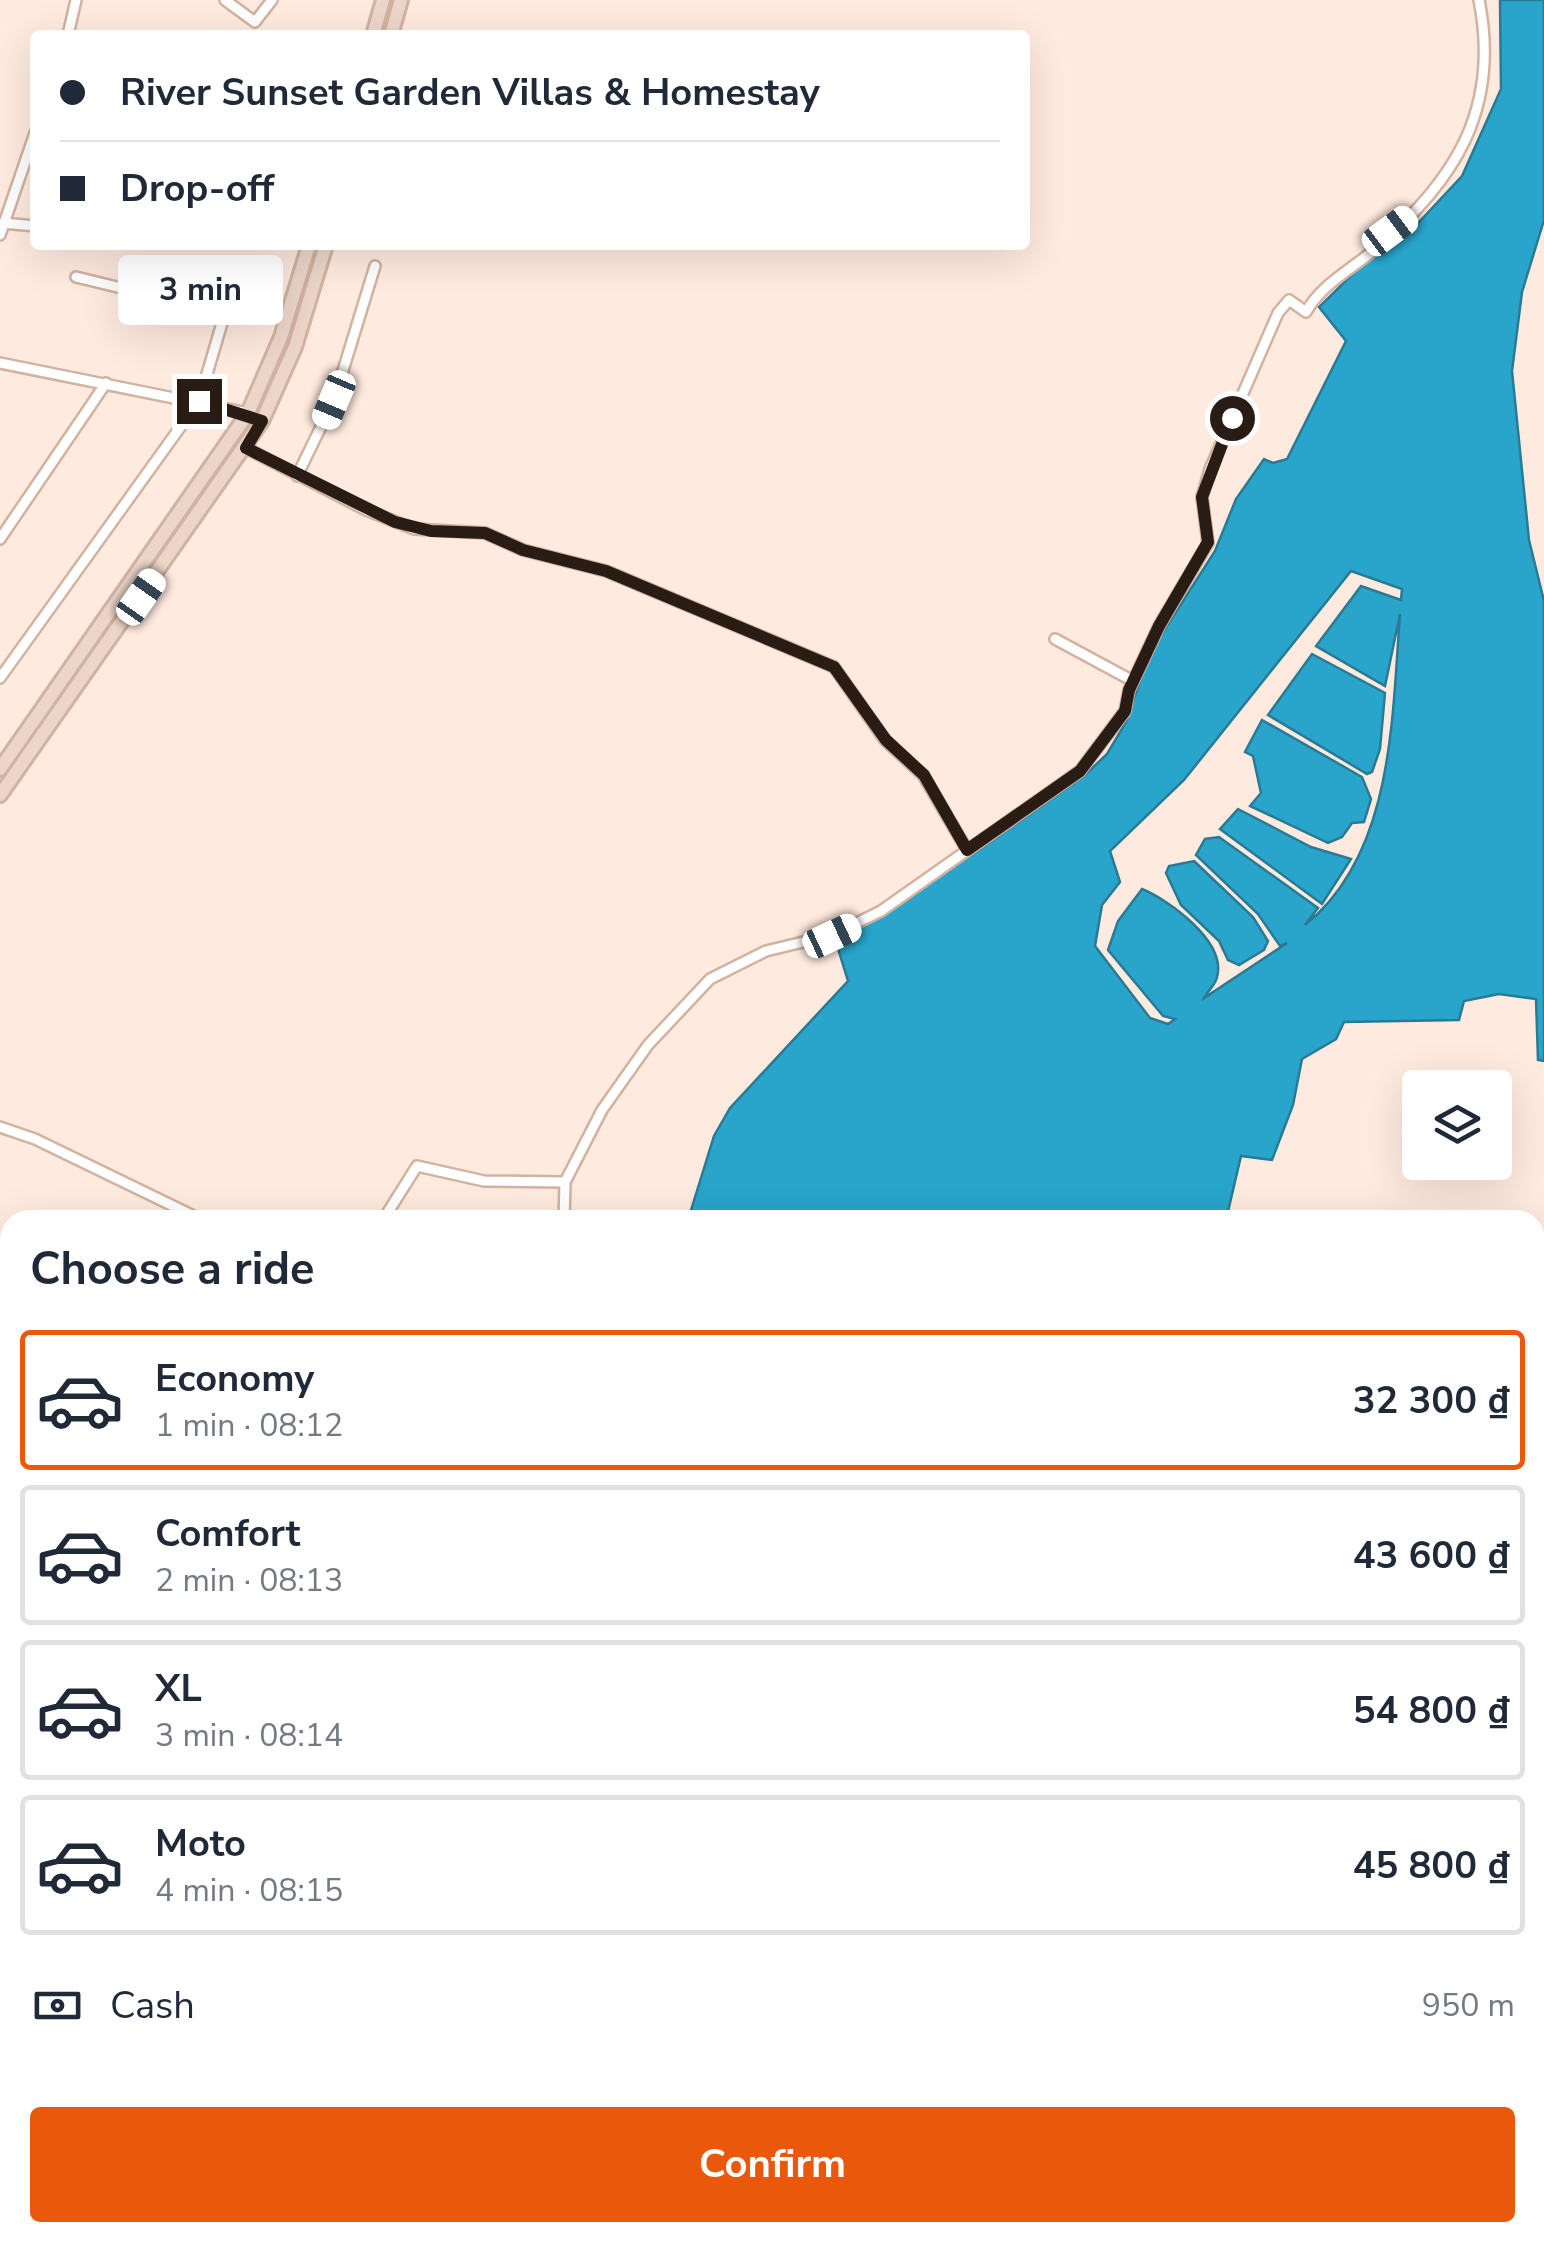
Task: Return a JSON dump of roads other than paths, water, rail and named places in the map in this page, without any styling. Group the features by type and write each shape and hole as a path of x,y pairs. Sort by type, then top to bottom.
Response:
{"main road":[{"path":"375,30 384,0"},
{"path":"392,30 401,0"},
{"path":"0,769 248,414 281,337 307,250"},
{"path":"0,796 246,448 294,346 324,250"},
{"path":"248,414 262,421"}],"street":[{"path":"69,30 76,0"},
{"path":"225,0 255,22 272,0"},
{"path":"564,1210 565,1182 602,1110 648,1045 710,979 766,951 832,936 859,923 1080,771 1125,711 1133,681 1208,542 1202,497 1210,469 1278,313 1289,300 1306,312 1318,291 1362,260 1426,202 1456,160 1476,106 1482,75 1485,36 1479,0"},
{"path":"0,235 30,147"},
{"path":"2,223 30,226"},
{"path":"297,476 334,400 374,266"},
{"path":"0,678 199,401 222,323 220,312 76,276"},
{"path":"0,363 248,414"},
{"path":"0,539 106,383"},
{"path":"246,448 297,476 414,528 485,533 523,550 606,571 834,667 886,740 924,775 967,850"},
{"path":"1055,639 1133,681"},
{"path":"0,1127 36,1138 182,1210"},
{"path":"389,1210 417,1166 484,1181 565,1182"}],"water":[{"path":"1500,0 1544,0 1544,220 1522,292 1512,371 1529,540 1544,601 1544,1061 1538,1060 1536,999 1499,994 1464,1001 1459,1020 1344,1022 1336,1039 1302,1059 1293,1105 1272,1160 1241,1156 1228,1210 691,1210 714,1136 730,1108 848,981 836,942 976,852 1085,775 1107,754 1126,722 1149,654 1215,551 1236,499 1264,459 1273,463 1287,459 1346,341 1319,307 1371,256 1405,237 1462,176 1501,89","holes":["1351,571 1402,589 1401,600 1361,586 1316,646 1385,686 1400,614 1383,782 1356,861 1334,895 1305,925 1318,908 1219,837 1205,839 1196,855 1258,914 1280,946 1287,943 1204,998 1217,977 1213,950 1180,912 1142,889 1118,921 1108,950 1163,1016 1175,1019 1168,1024 1150,1018 1095,946 1102,905 1120,882 1110,851 1184,780"]},
{"path":"1312,654 1385,693 1380,749 1372,772 1367,774 1268,715"},
{"path":"1262,720 1362,777 1371,799 1364,822 1352,823 1342,837 1328,843 1250,806 1261,793 1253,756 1245,752"},
{"path":"1238,809 1311,847 1351,859 1322,904 1220,829"},
{"path":"1194,861 1253,917 1268,941 1264,950 1239,965 1228,960 1219,941 1181,905 1166,873 1169,866"}]}
